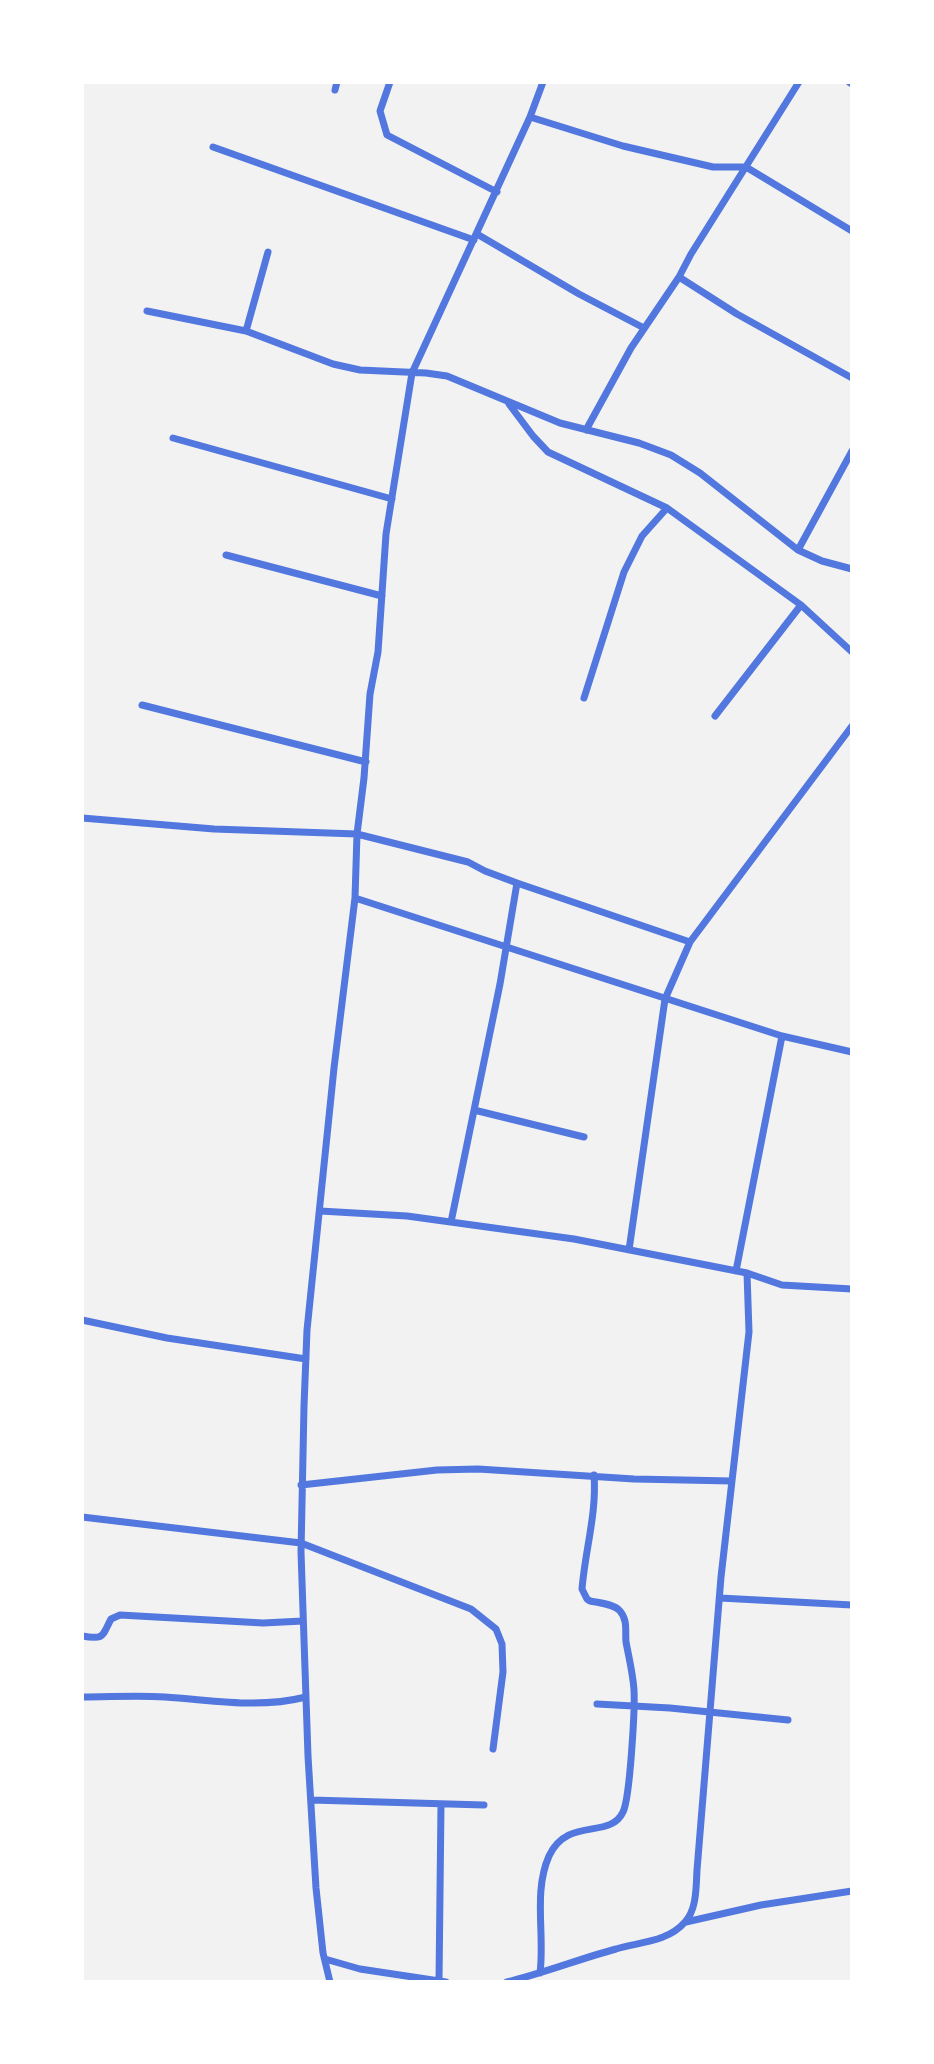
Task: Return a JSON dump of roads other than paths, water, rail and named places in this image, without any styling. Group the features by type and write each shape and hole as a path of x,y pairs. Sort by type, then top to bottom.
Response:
{"street":[{"path":"390,82 380,111 387,135 496,192"},
{"path":"330,1982 316,1888 303,1621 302,1485 306,1359 334,1068 355,898 357,834 366,762 370,694 378,652 386,534 412,373 530,117 543,82"},
{"path":"586,430 644,328 679,277 799,82"},
{"path":"530,117 623,146 700,164 713,167 746,167 852,231"},
{"path":"213,147 475,237 644,328"},
{"path":"246,331 268,252"},
{"path":"679,277 737,314 852,378"},
{"path":"147,311 246,331 333,364 360,370 447,376 560,423 639,443 671,456 700,473 798,550 822,561 852,569"},
{"path":"509,404 548,452 667,508 801,605 852,652"},
{"path":"173,438 392,499"},
{"path":"798,550 852,451"},
{"path":"584,698 624,572 642,536 667,508"},
{"path":"226,555 382,596"},
{"path":"715,716 801,605"},
{"path":"142,705 366,762"},
{"path":"629,1250 665,999 690,942 852,726"},
{"path":"82,818 214,829 357,834 468,862 517,883 690,942"},
{"path":"452,1222 507,947 517,883"},
{"path":"355,898 782,1036 852,1052"},
{"path":"736,1271 782,1036"},
{"path":"474,1110 584,1137"},
{"path":"320,1211 374,1213 574,1239 747,1273 782,1285 852,1289"},
{"path":"507,1982 617,1948 657,1939 672,1933 685,1923 691,1912 695,1898 720,1598 749,1332 747,1273"},
{"path":"82,1320 167,1338 306,1359"},
{"path":"302,1485 437,1470 517,1470 635,1479 732,1481"},
{"path":"540,1973 542,1875 556,1845 568,1834 607,1826 622,1814 628,1789 635,1691 623,1616 616,1608 587,1599 582,1589 590,1520 595,1502 594,1475"},
{"path":"82,1517 302,1543 471,1609 496,1629 504,1655 493,1749"},
{"path":"720,1598 852,1605"},
{"path":"82,1636 105,1634 111,1619 120,1615 263,1623 303,1621"},
{"path":"82,1697 166,1697 276,1704 306,1697"},
{"path":"597,1704 788,1720"},
{"path":"311,1800 484,1805"},
{"path":"325,1959 360,1969 442,1981 441,1804"},
{"path":"685,1923 761,1905 852,1891"}]}
